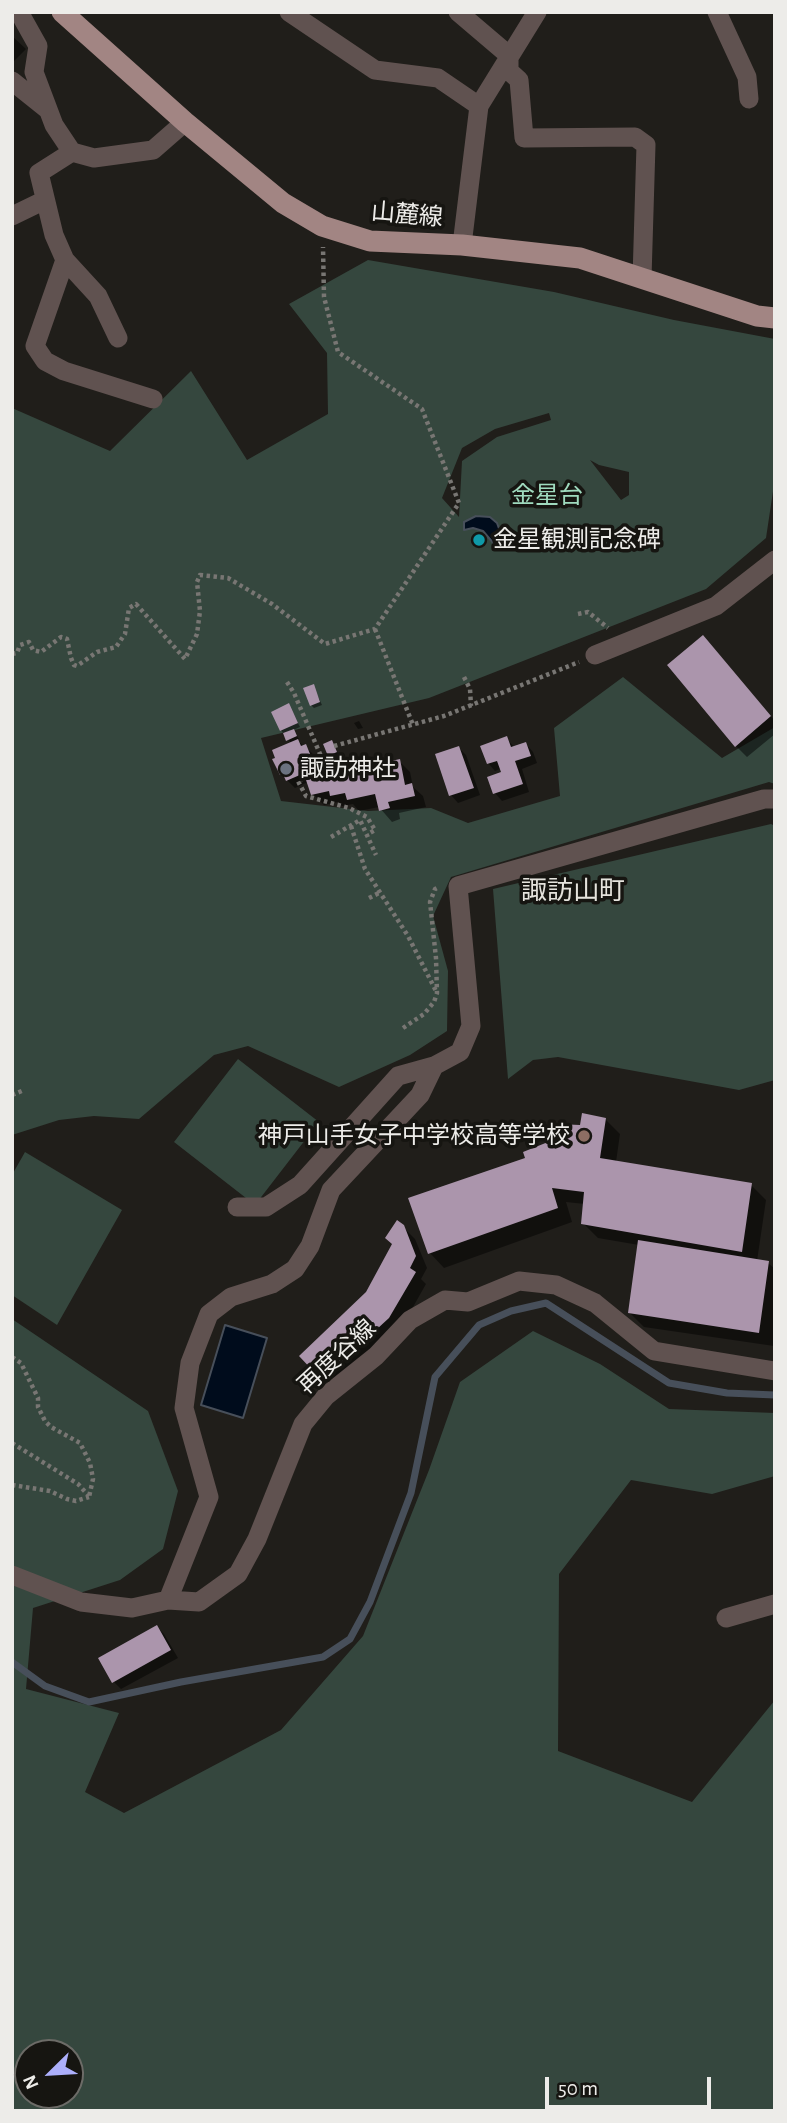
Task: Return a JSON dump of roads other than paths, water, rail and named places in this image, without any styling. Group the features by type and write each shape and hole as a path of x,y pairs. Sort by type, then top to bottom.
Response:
{"main road":[{"name":"山麓線","path":"75,16 185,122 283,204 322,226 370,241 462,245 580,258 757,316 775,318"}],"street":[{"path":"19,12 38,46 33,72 54,125 72,152 94,158 153,150 185,122"},
{"path":"289,12 375,70 438,78 479,106"},
{"path":"458,12 506,52 509,71 519,80 524,138 635,137 646,145 642,278"},
{"path":"462,245 479,106 537,12"},
{"path":"717,12 747,78 749,99"},
{"path":"12,81 48,109"},
{"path":"72,152 39,173 45,200 54,235 65,260 98,296 118,338"},
{"path":"12,216 45,200"},
{"path":"65,260 35,346 45,361 64,370 153,400"},
{"path":"596,655 716,606 775,560"},
{"path":"237,1207 267,1207 300,1185 398,1076 434,1066 460,1052 471,1026 458,886 764,799 775,799"},
{"path":"168,1600 209,1497 184,1408 190,1363 209,1314 231,1297 272,1284 295,1269 310,1246 331,1191 420,1096 434,1066"},
{"name":"再度谷線","path":"12,1575 81,1602 132,1608 168,1600 198,1602 238,1574 262,1526 303,1424 327,1396 376,1356 410,1320 446,1300 468,1302 519,1281 556,1285 596,1303 654,1351 775,1371"},
{"path":"726,1618 775,1604"}],"water":[{"path":"476,516 490,517 497,523 501,534 497,545 483,531 473,528 464,530 464,522"},
{"path":"225,1325 267,1338 243,1418 201,1405"}],"waterway":[{"path":"12,1662 45,1686 89,1702 181,1682 323,1657 350,1639 370,1602 411,1493 435,1377 479,1325 511,1311 546,1303 669,1383 727,1393 775,1395"}],"place":[{"name":"金星観測記念碑","path":"479,540"},
{"name":"諏訪神社","path":"286,769"},
{"name":"神戸山手女子中学校高等学校","path":"584,1136"}],"district":[{"name":"諏訪山町","path":"573,891"}],"park label":[{"name":"金星台","path":"547,496"}]}
